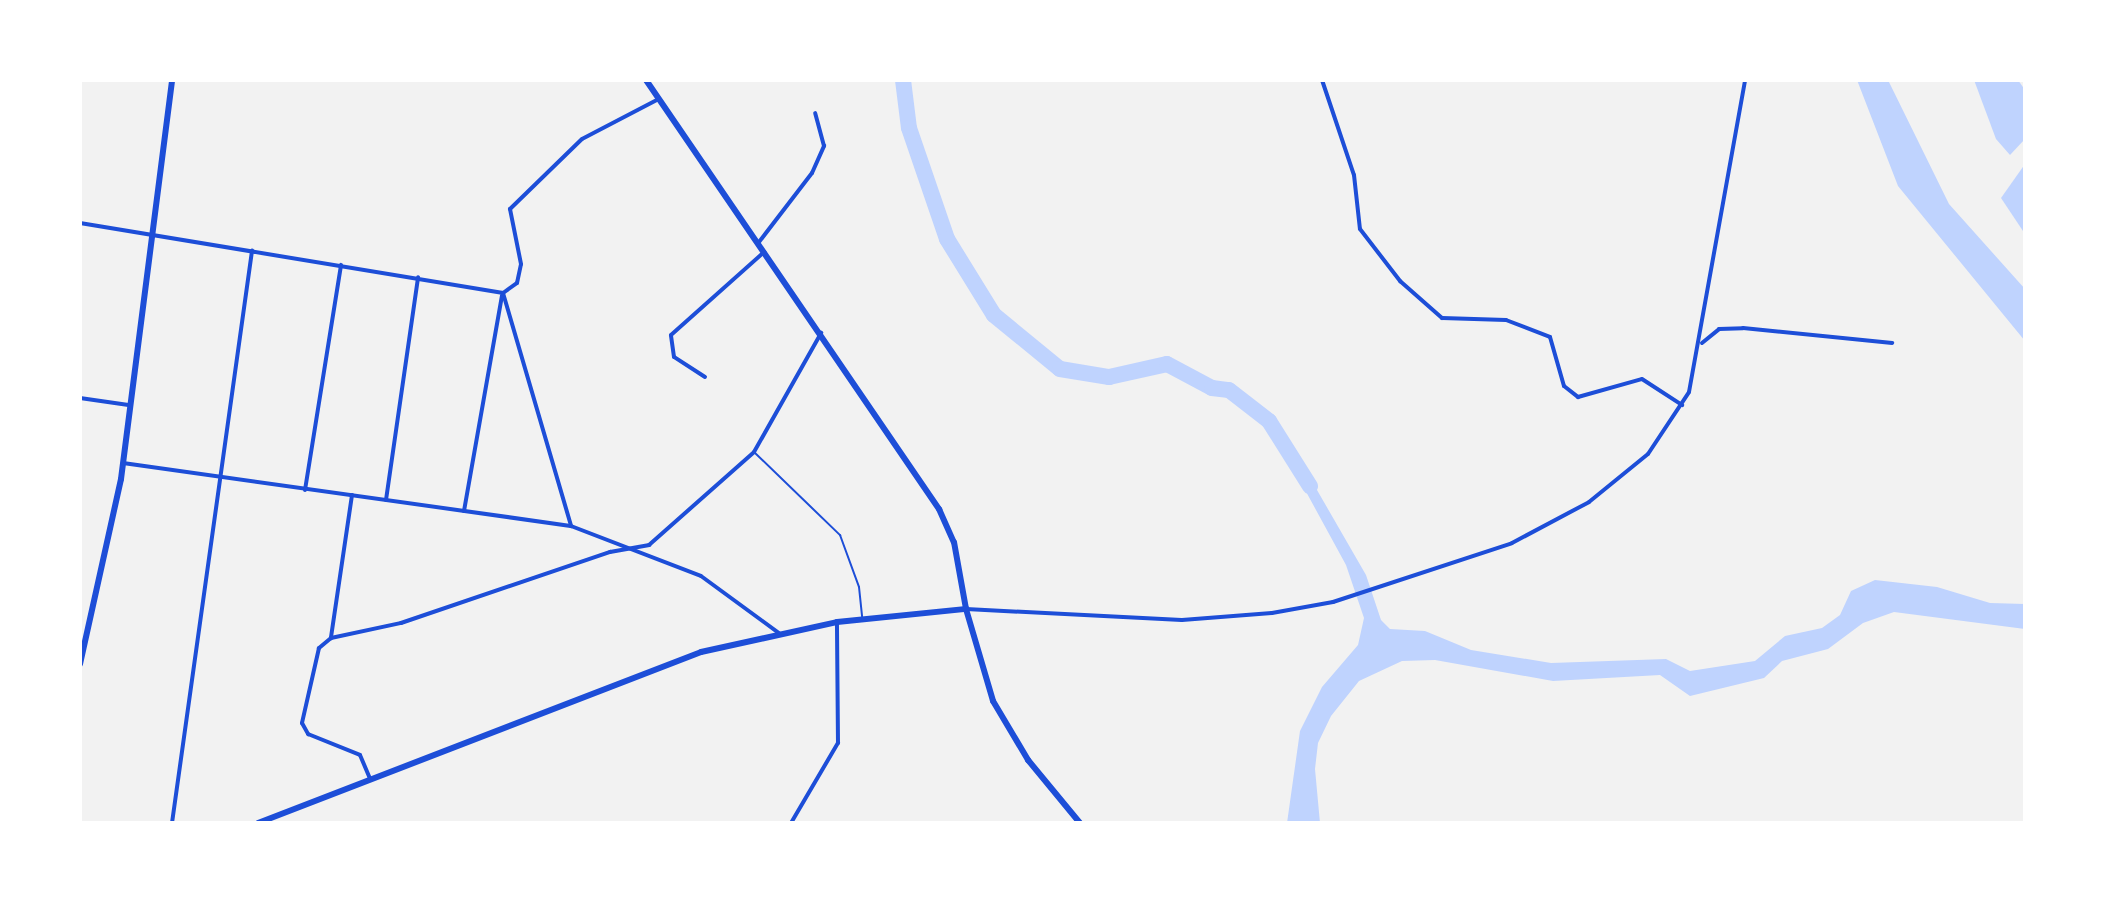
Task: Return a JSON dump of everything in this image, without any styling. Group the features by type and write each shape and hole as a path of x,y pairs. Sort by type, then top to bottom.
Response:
{"main road":[{"path":"80,664 93,616 123,463 172,80"},
{"path":"646,80 939,509 954,542 966,609 993,701 1028,760 1080,823"},
{"path":"258,823 634,675 779,633 862,618 966,609"}],"street":[{"path":"1322,80 1354,175 1360,229 1400,281 1442,318 1506,320 1550,337 1564,386 1578,397 1642,379 1682,405"},
{"path":"966,609 1182,620 1272,613 1333,602 1512,543 1589,502 1648,454 1682,405 1701,345 1745,80"},
{"path":"464,511 503,293 517,283 519,249 510,209 582,139 659,99"},
{"path":"759,242 812,173 824,146 815,113"},
{"path":"80,223 503,293"},
{"path":"172,823 252,251"},
{"path":"705,377 674,357 671,335 765,251"},
{"path":"305,490 341,265"},
{"path":"386,500 418,277"},
{"path":"503,293 571,526"},
{"path":"1701,345 1719,329 1743,328 1892,343"},
{"path":"370,779 360,755 304,730 305,704 319,648 331,638 401,623 610,552 637,549 661,537 754,452 821,333"},
{"path":"80,398 132,405"},
{"path":"123,463 571,526 637,549 723,588 779,633"},
{"path":"331,638 352,495"},
{"path":"80,615 93,616"},
{"path":"791,823 838,743 837,622"}],"lane":[{"path":"754,452 840,535 859,587 862,618"}],"water":[{"path":"1857,80 1888,80 1949,204 2025,289 2025,341 1898,186"},
{"path":"1974,80 2018,80 2025,90 2025,139 2010,155 1996,139"},
{"path":"2025,164 2025,234 2001,198"},
{"path":"1302,464 1366,575 1381,620 1390,629 1425,631 1471,650 1551,663 1666,659 1690,671 1755,661 1785,636 1822,628 1840,615 1851,591 1875,580 1937,587 1990,603 2025,604 2025,629 1894,612 1863,623 1828,649 1782,661 1764,678 1690,696 1660,675 1553,681 1435,660 1402,661 1359,681 1331,716 1318,743 1315,769 1320,823 1287,823 1300,731 1322,687 1358,645 1364,618 1346,565 1298,477"}],"waterway":[{"path":"903,80 909,128 947,239 994,315 1060,369 1109,377 1167,364 1212,388 1229,390 1269,421 1310,486"}]}
